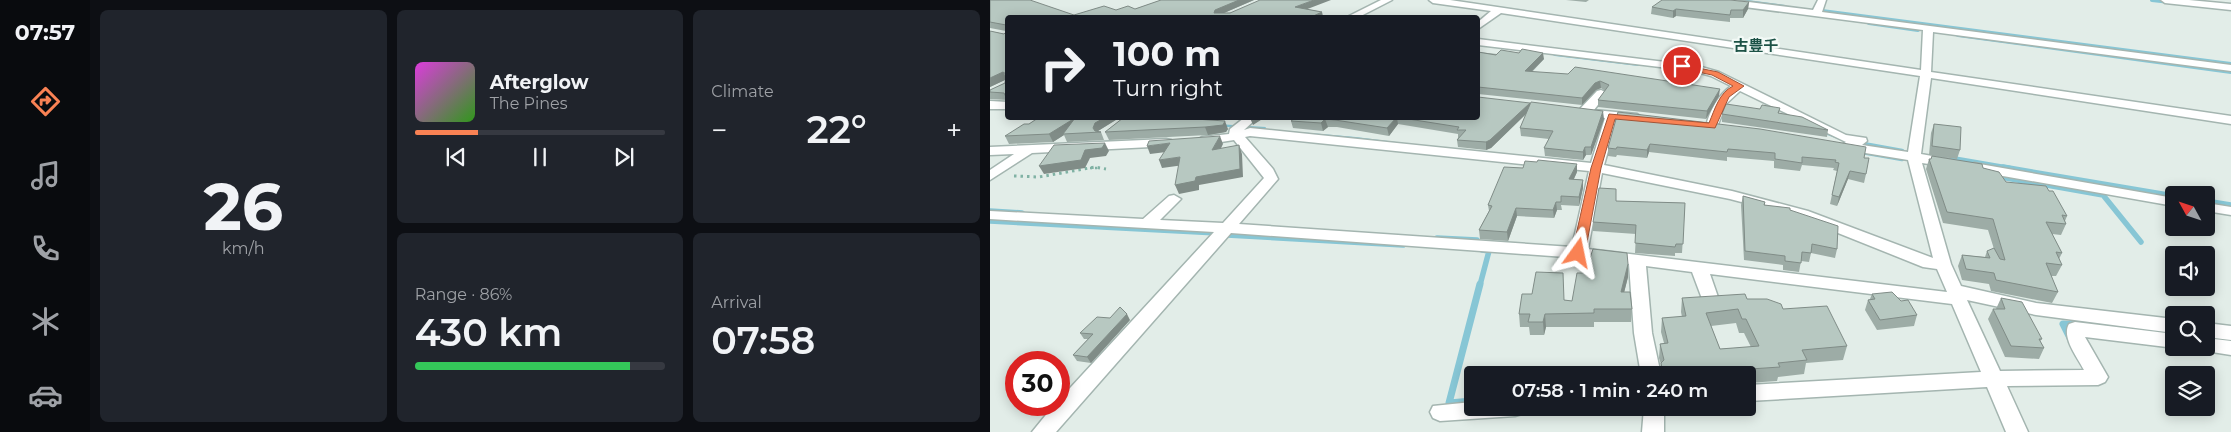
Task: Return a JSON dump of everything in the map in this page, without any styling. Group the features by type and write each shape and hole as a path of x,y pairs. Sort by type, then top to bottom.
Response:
{"street":[{"path":"1356,15 1388,0"},
{"path":"1433,0 2231,120"},
{"path":"1714,0 2231,68"},
{"path":"1816,14 1822,0"},
{"path":"2166,0 2231,7"},
{"path":"1480,24 1499,10"},
{"path":"1928,28 1926,74 1914,154 1942,264 2018,432"},
{"path":"1480,42 1694,68 1715,74 1844,138 1914,154 2165,200"},
{"path":"1712,126 1725,97 1729,92 1740,86"},
{"path":"1586,112 1601,93"},
{"path":"990,105 1005,106"},
{"path":"1566,110 1648,119"},
{"path":"1578,253 1596,168 1612,116"},
{"path":"1237,126 1250,132 1596,168 1732,195 1803,214 1929,263 1942,264"},
{"path":"990,151 1027,151 1223,140 1237,126"},
{"path":"1044,432 1271,179 1237,126"},
{"path":"1817,141 1914,154"},
{"path":"992,175 1027,151"},
{"path":"1146,224 1174,199"},
{"path":"2215,208 2231,211"},
{"path":"990,215 1226,228 1578,253 1957,295 2036,310 2165,325"},
{"path":"1637,259 1643,332 1649,366"},
{"path":"1698,266 1710,300"},
{"path":"1756,393 1994,379 2098,377 2076,337 2075,330 2165,340"},
{"path":"2215,331 2231,333"},
{"path":"2215,346 2231,348"},
{"path":"1440,412 1464,411"},
{"path":"1653,432 1654,416"}],"path":[{"path":"992,175 1035,177 1095,167 1106,169"}],"water":[{"path":"1144,120 1266,127 1265,129 1356,137 1539,160 1333,136"}],"building":[{"path":"990,0 1030,0 1074,15 1005,15 1005,25 990,22"},
{"path":"1161,0 1239,0 1215,10 1214,13 1230,13 1260,0 1314,0 1295,7 1322,12 1316,15 1074,15 1104,6 1116,10 1128,6 1135,9"},
{"path":"1662,0 1730,0 1749,2 1743,10 1731,10 1730,15 1676,9 1673,11 1652,7"},
{"path":"990,31 1004,34 1005,73 1003,72 990,78"},
{"path":"1522,49 1543,53 1525,71 1568,74 1575,67 1720,89 1707,111 1598,100 1609,85 1600,81 1595,83 1582,98 1480,87 1480,52 1496,55 1501,50 1519,53"},
{"path":"1005,83 1005,95 1004,93 990,92 990,90"},
{"path":"1480,97 1530,103 1486,142 1457,140 1466,130 1457,130 1459,127 1415,120 1480,120"},
{"path":"1531,102 1603,111 1591,147 1585,147 1583,152 1544,148 1553,131 1520,128"},
{"path":"1726,104 1760,109 1762,105 1780,108 1778,113 1802,117 1828,130 1722,114"},
{"path":"1618,112 1760,129 1866,147 1864,158 1869,158 1866,174 1850,171 1839,197 1832,195 1839,163 1835,162 1836,160 1802,157 1802,163 1775,159 1775,153 1728,149 1727,152 1650,144 1647,150 1608,148"},
{"path":"1035,120 1072,120 1049,134 1005,136 1024,124 1029,124"},
{"path":"1074,120 1100,120 1095,123 1093,128 1095,131 1101,132 1063,134"},
{"path":"1120,120 1225,121 1223,125 1205,127 1105,132"},
{"path":"1292,120 1324,120 1321,123 1291,121"},
{"path":"1335,120 1394,120 1387,128"},
{"path":"1934,124 1961,127 1960,150 1932,146"},
{"path":"1220,136 1212,150 1239,145 1240,169 1196,177 1195,181 1175,185 1180,157 1159,160 1170,143 1147,146 1149,141"},
{"path":"1105,143 1102,148 1085,150 1081,160 1039,166 1054,145"},
{"path":"1932,156 1982,164 1983,168 1999,172 2006,182 2046,186 2049,191 2053,191 2067,216 2062,215 2066,224 2046,222 2062,253 2056,252 2062,265 2046,263 2058,292 1996,280 1994,273 1966,269 1962,255 1990,258 1987,251 1994,248 2000,259 2005,260 1993,219 1947,212 1929,159"},
{"path":"1538,160 1577,164 1569,179 1583,180 1579,197 1561,196 1561,202 1556,202 1553,210 1516,208 1507,232 1479,230 1492,206 1488,205 1504,167 1523,168 1525,161 1537,162"},
{"path":"1599,188 1616,189 1616,201 1685,203 1683,244 1676,244 1675,247 1635,243 1636,225 1593,222"},
{"path":"1743,196 1765,202 1764,205 1790,208 1790,210 1838,226 1837,249 1812,244 1811,253 1802,252 1801,263 1785,261 1785,256 1745,251"},
{"path":"1593,249 1627,253 1628,264 1621,292 1630,292 1632,309 1594,309 1594,313 1545,314 1543,322 1528,322 1530,314 1519,314 1522,294 1532,294 1536,272 1563,273 1564,300 1572,301 1577,273 1585,273"},
{"path":"1892,292 1901,301 1908,300 1917,315 1880,320 1868,300 1875,299 1872,294"},
{"path":"1745,294 1747,299 1767,299 1781,304 1783,309 1827,306 1847,346 1802,350 1807,360 1778,363 1780,367 1756,369 1756,366 1662,366 1661,363 1664,360 1660,344 1668,343 1662,318 1686,316 1682,298","holes":["1738,309 1742,319 1746,319 1759,346 1720,349 1706,313"]},
{"path":"2001,298 2022,302 2042,339 2039,339 2044,348 2011,346 1993,309 2005,309"},
{"path":"1120,307 1127,314 1087,357 1073,355 1093,334 1080,333 1097,317 1110,318"}],"waterway":[{"path":"1733,0 1785,7"},
{"path":"2152,0 2170,2"},
{"path":"1822,11 2231,64"},
{"path":"1869,23 1918,30"},
{"path":"1958,35 2231,72"},
{"path":"1555,54 1638,64"},
{"path":"1823,131 1849,141"},
{"path":"1858,143 1902,151"},
{"path":"1862,152 1902,159"},
{"path":"1952,158 2010,168"},
{"path":"2003,167 2165,194"},
{"path":"1995,176 2103,195 2141,242"},
{"path":"2215,202 2231,205"},
{"path":"990,211 1022,213"},
{"path":"990,221 1217,233"},
{"path":"1227,235 1403,245"},
{"path":"1437,238 1477,240"},
{"path":"1480,285 1489,251 1482,250"},
{"path":"1464,402 1449,403 1480,284"},
{"path":"2070,338 2063,324 2075,325"}],"district":[{"name":"古豊千","path":"1756,46"}],"route":[{"path":"1578,253 1596,168 1612,116 1712,126 1725,97 1733,89 1740,86 1715,74 1682,66"}]}
